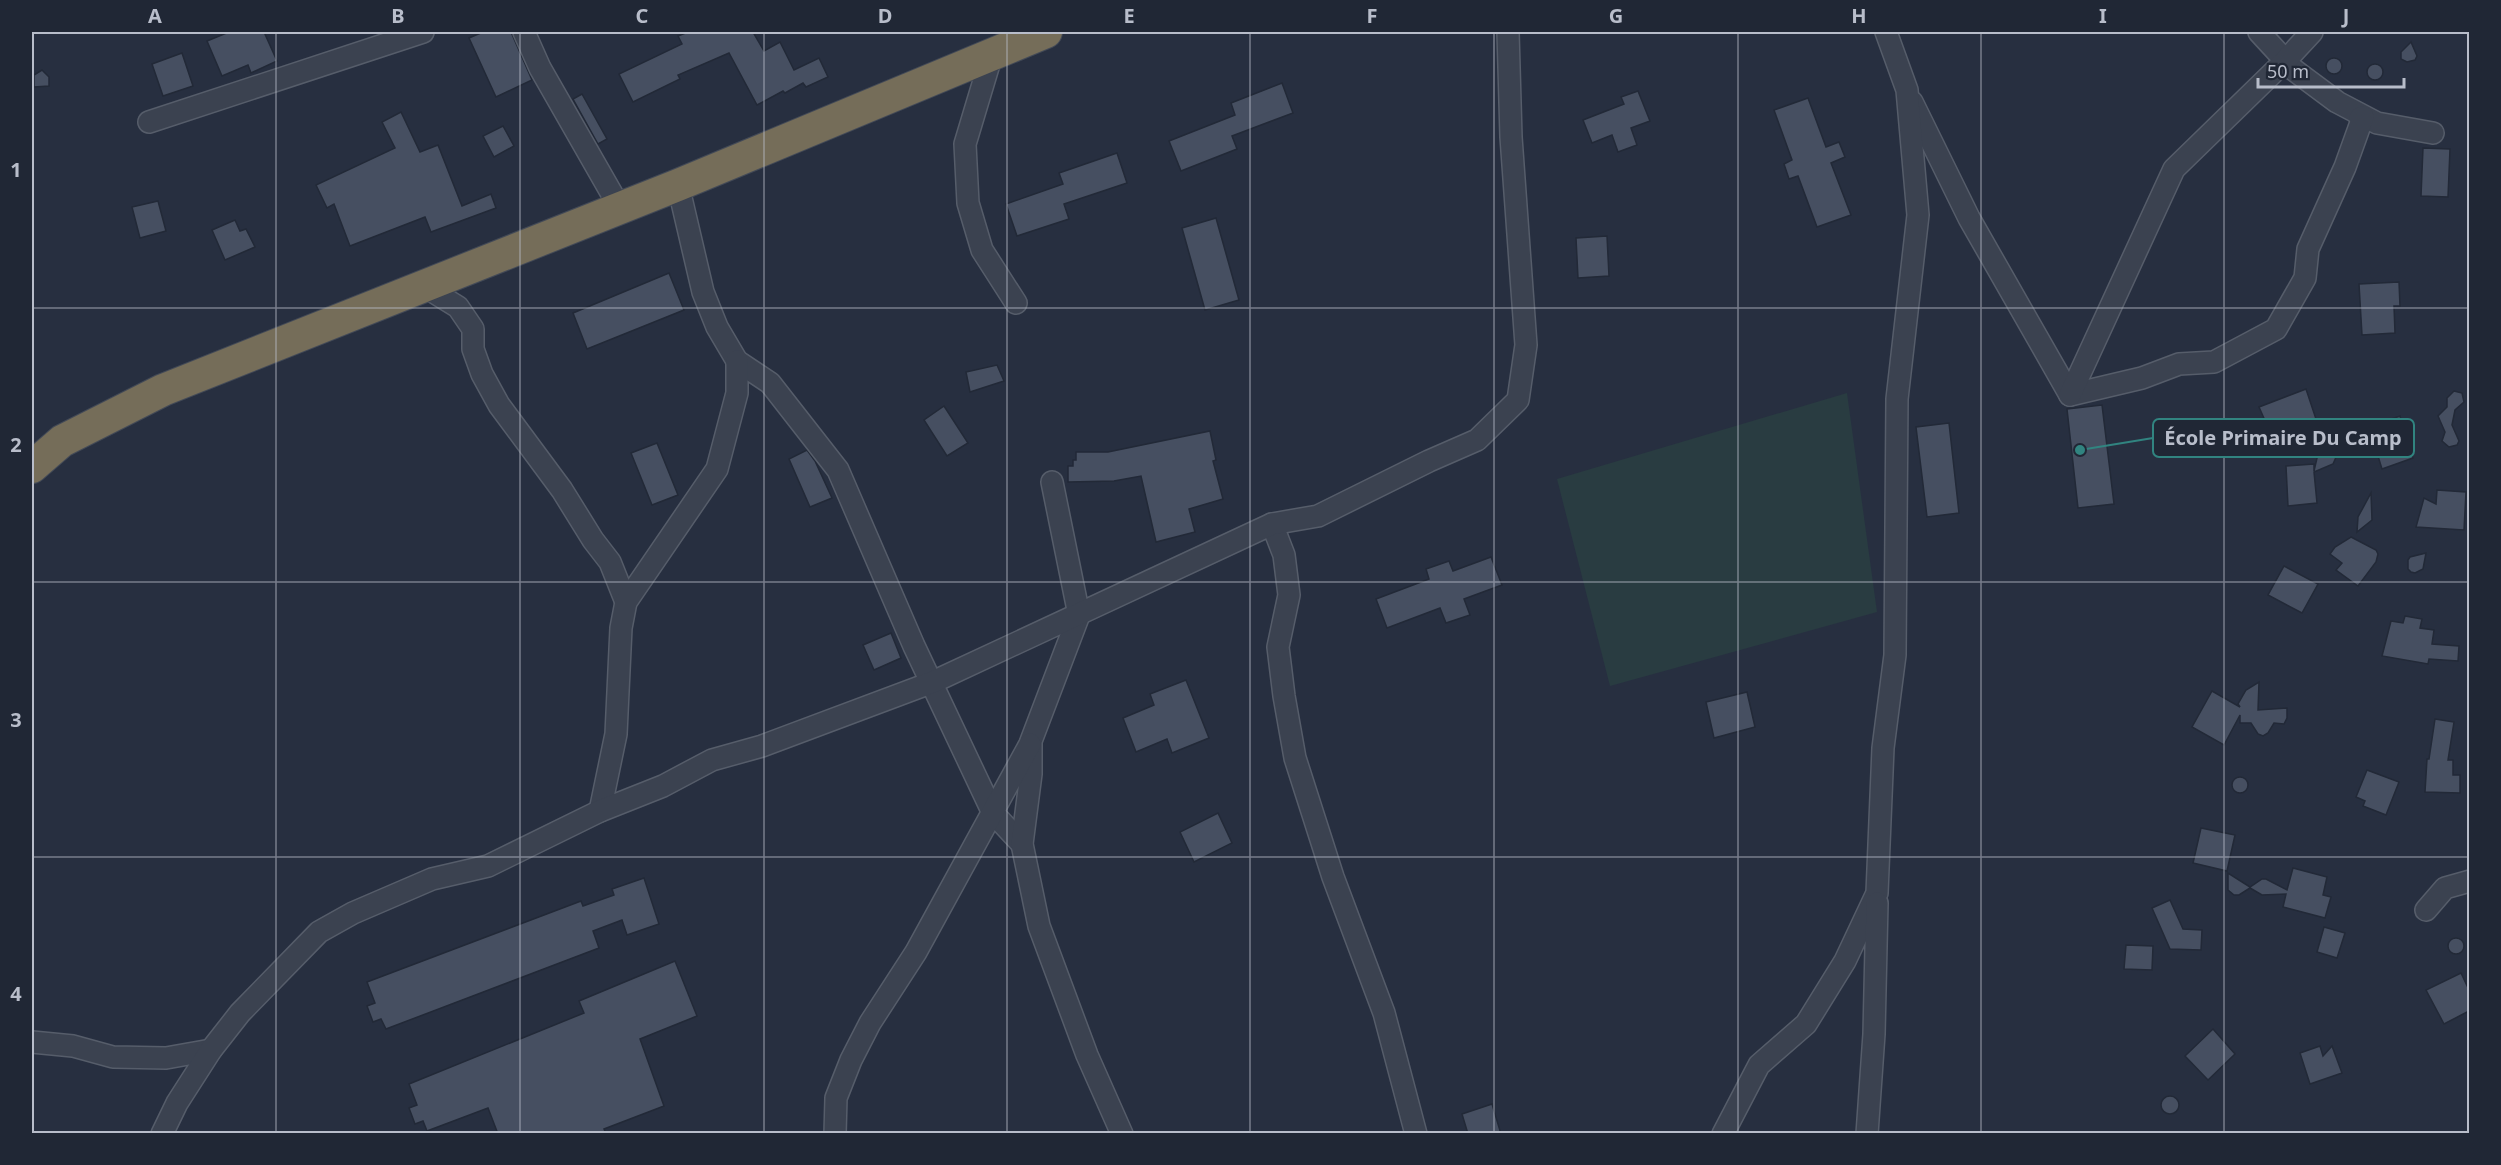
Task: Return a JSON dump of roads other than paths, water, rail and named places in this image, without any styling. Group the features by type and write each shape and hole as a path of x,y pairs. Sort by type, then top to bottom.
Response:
{"highway":[{"path":"32,467 63,441 163,390 678,185 1046,32"}],"street":[{"path":"148,122 423,32"},
{"path":"524,32 540,68 620,208"},
{"path":"162,1134 177,1103 211,1050 240,1013 319,932 353,913 432,879 489,866 600,811 663,786 712,760 762,746 933,682 1272,524 1318,516 1429,461 1478,440 1518,400 1527,345 1511,137 1508,32"},
{"path":"1886,32 1907,90 1969,218 2070,395"},
{"path":"2259,32 2294,70 2362,118 2433,133"},
{"path":"2070,395 2174,169 2312,32"},
{"path":"992,54 965,144 968,203 982,250 1016,303"},
{"path":"1866,1134 1874,1034 1883,748 1895,655 1897,399 1918,215 1907,90"},
{"path":"2070,395 2142,378 2179,364 2214,362 2276,329 2305,278 2308,249 2345,167 2362,118"},
{"path":"678,185 703,292 717,327 737,361 770,382 838,470 914,646 993,813 1023,844"},
{"path":"424,286 458,306 473,329 473,349 482,374 499,405 562,490 593,540 610,562 626,602"},
{"path":"600,811 616,734 621,628 626,602 717,469 737,393 737,361"},
{"path":"835,1134 836,1098 851,1060 870,1023 916,952 1031,741 1079,615 1052,482"},
{"path":"1272,524 1284,555 1289,595 1278,647 1295,758 1333,878 1384,1013 1416,1134"},
{"path":"1031,741 1031,774 1023,844 1039,926 1087,1055 1122,1134"},
{"path":"2426,910 2445,888 2469,881"},
{"path":"1723,1134 1759,1065 1806,1024 1845,961 1877,893"},
{"path":"32,1042 73,1046 113,1057 166,1058 211,1050"}],"place":[{"name":"École Primaire Du Camp","path":"2080,450"}]}
